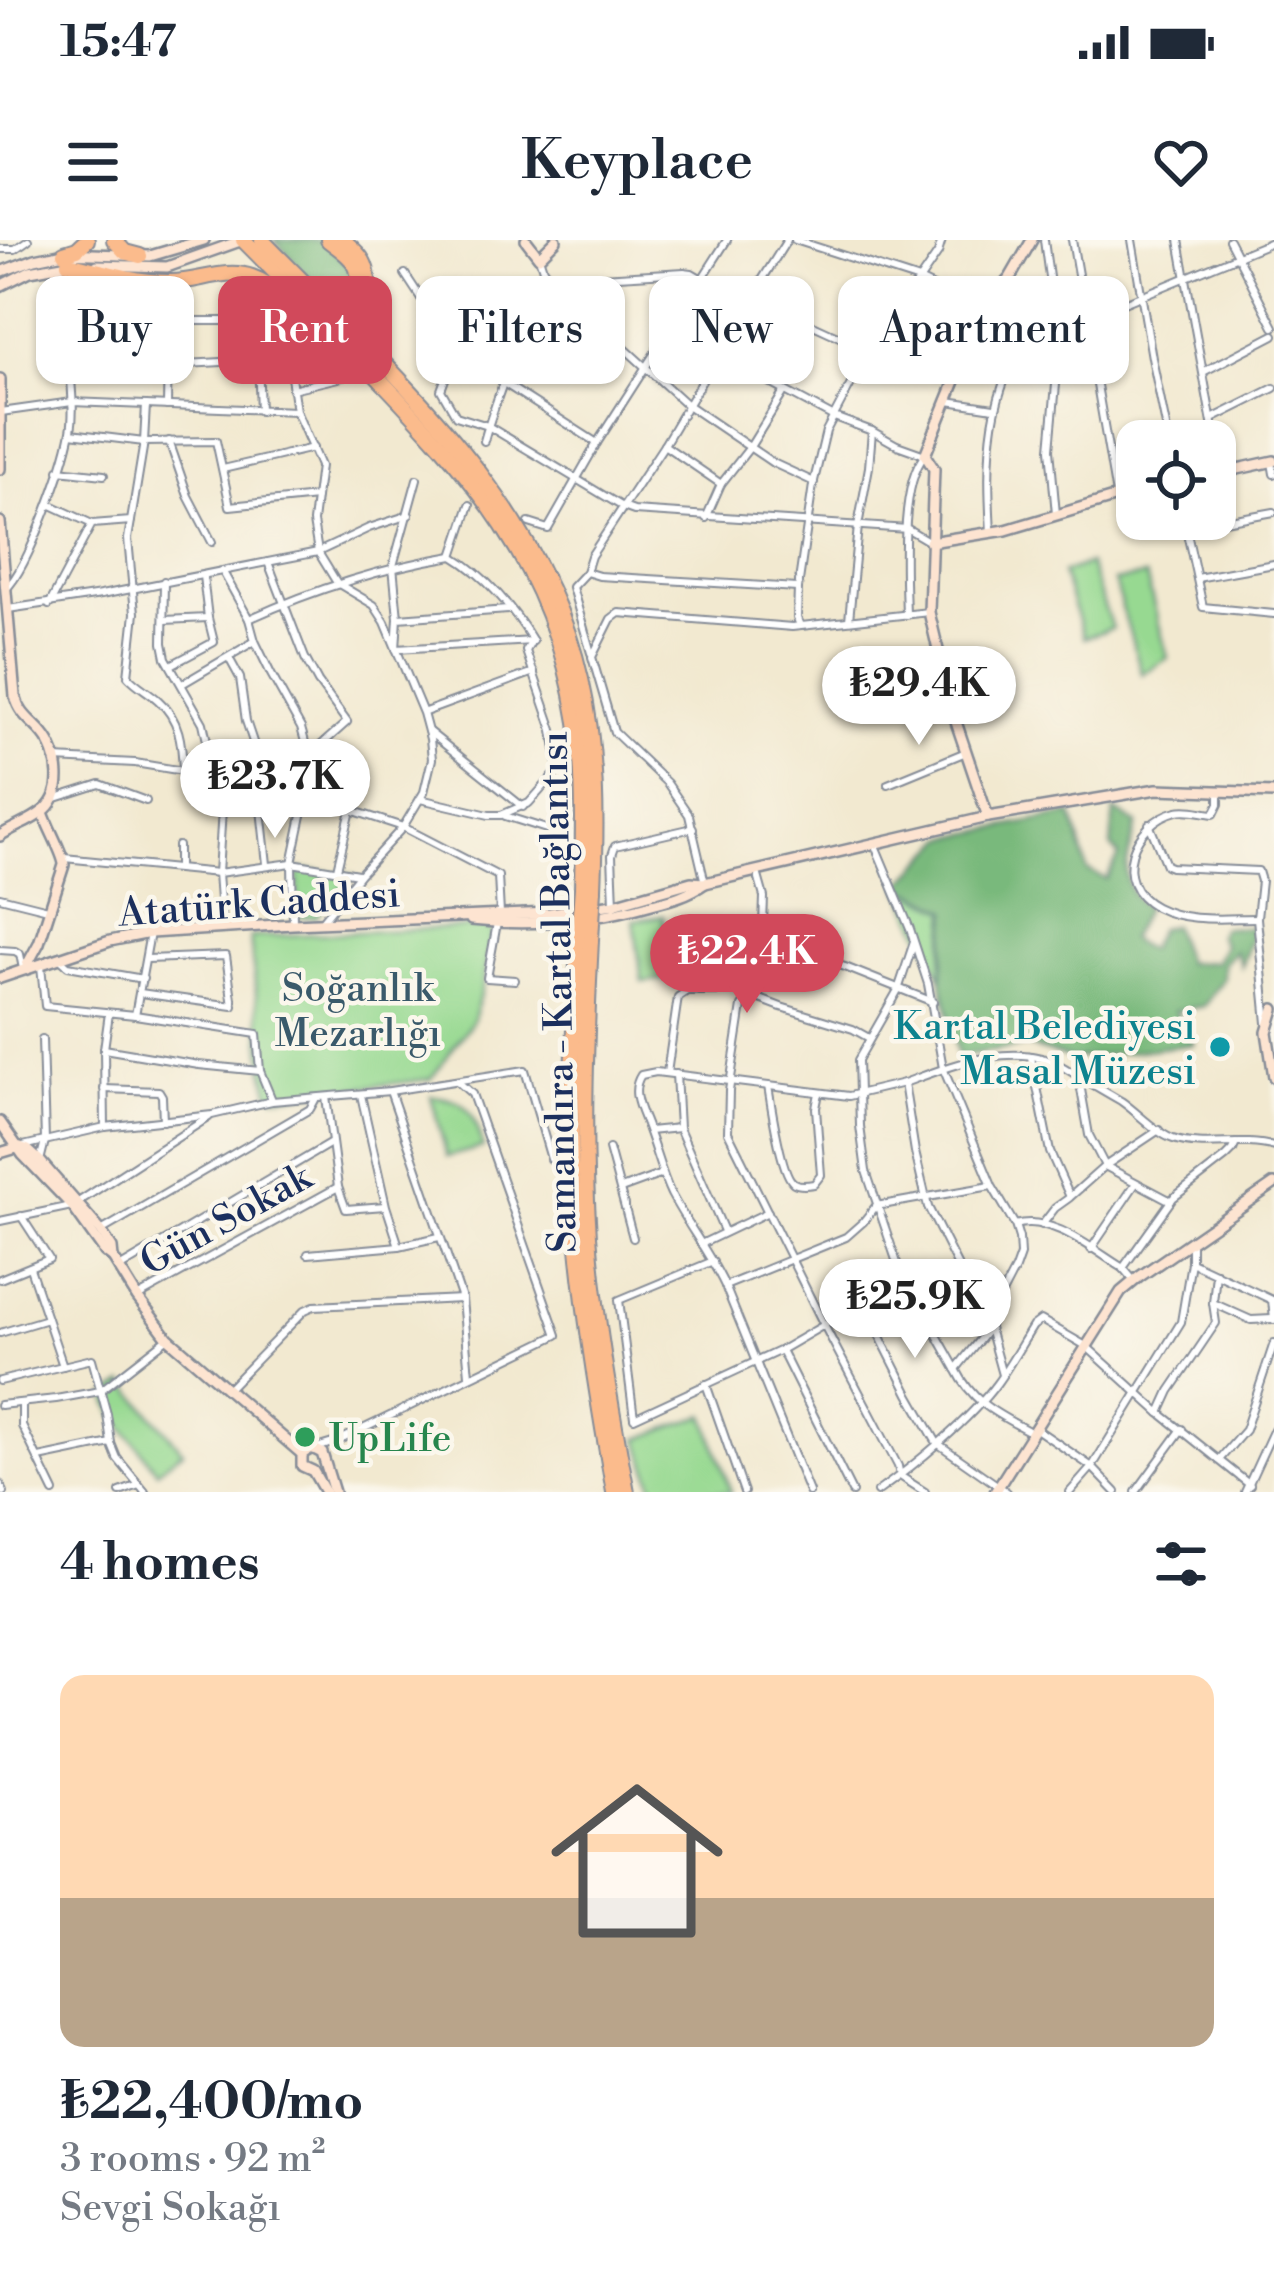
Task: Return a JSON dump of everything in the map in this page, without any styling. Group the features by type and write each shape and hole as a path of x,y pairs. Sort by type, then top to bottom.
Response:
{"highway":[{"path":"66,258 87,240"},
{"path":"114,240 125,252 140,256"},
{"path":"245,242 331,298 351,292 358,273 354,262 328,240"},
{"path":"343,240 365,262 368,335 418,401"},
{"name":"Samandıra - Kartal Bağlantısı","path":"245,242 278,276"},
{"name":"Samandıra - Kartal Bağlantısı","path":"245,242 418,401 470,460 515,521 566,625 592,747 597,826 573,1056 573,1184 596,1419 612,1492"},
{"path":"66,258 161,282 237,273 252,276"},
{"name":"Samandıra - Kartal Bağlantısı","path":"385,384 483,494 535,582 567,674 577,724 588,888"},
{"name":"Samandıra - Kartal Bağlantısı","path":"585,940 586,1188 594,1286 616,1436 630,1492"}],"street":[{"path":"0,249 15,249 28,240"},
{"path":"0,272 35,259 161,255 204,240"},
{"path":"539,256 556,240"},
{"path":"705,276 728,240"},
{"path":"766,276 791,240 906,276"},
{"path":"922,276 942,240"},
{"path":"1011,276 1033,240"},
{"path":"1044,240 1050,276"},
{"path":"1072,240 1078,276"},
{"path":"1132,240 1165,420"},
{"path":"1179,240 1212,419 1274,388"},
{"path":"1203,372 1274,331 1229,240"},
{"path":"528,241 549,276"},
{"path":"1129,300 1274,241"},
{"path":"0,286 66,258 167,267 245,242"},
{"path":"541,276 543,269"},
{"path":"618,276 684,272 695,276"},
{"path":"405,274 453,358 441,390 456,416 488,426 634,512 908,529 930,542 991,533 1116,496 1096,384"},
{"path":"625,350 686,404 773,463 814,482"},
{"path":"529,523 548,529 649,360"},
{"path":"0,379 0,469"},
{"path":"6,589 49,504 71,433 71,384"},
{"path":"167,406 168,384"},
{"path":"259,384 260,411"},
{"path":"291,384 296,411 320,472 313,522 318,552 337,583 374,605 385,622 423,713 432,759 420,799 403,827 320,924"},
{"path":"292,389 313,384"},
{"path":"484,441 501,384"},
{"path":"505,384 597,443"},
{"path":"699,384 591,556 586,572 572,587 614,732 667,783 689,815 705,883 988,817 1167,788 1274,793"},
{"path":"770,384 925,455 934,469 928,612 952,712 988,817"},
{"path":"800,626 799,588 814,482 826,431 852,384"},
{"path":"906,615 910,483 954,384"},
{"path":"991,533 990,440 994,408 1004,384"},
{"path":"1056,514 1050,468 1057,384"},
{"path":"706,518 721,484 784,392"},
{"path":"945,401 994,408"},
{"path":"1,416 72,402 296,411"},
{"path":"146,405 128,539 135,588 128,676 172,715 181,738 184,771"},
{"path":"849,620 872,431"},
{"path":"71,433 144,442 216,441 230,506 316,497"},
{"path":"169,441 188,496 212,542"},
{"path":"664,445 721,484"},
{"path":"223,469 313,448"},
{"path":"1236,471 1273,466"},
{"path":"59,470 104,475"},
{"path":"396,649 393,566 417,479"},
{"path":"49,504 92,524 131,521"},
{"path":"453,556 470,505"},
{"path":"1236,517 1274,512"},
{"path":"8,609 318,552 409,515"},
{"path":"0,522 8,609 4,639 18,710 48,740 57,778 53,799 43,812 0,836"},
{"path":"49,604 92,524"},
{"path":"1189,540 1203,608 1274,614"},
{"path":"249,619 337,583 393,566 453,556 511,610 533,641"},
{"path":"268,562 318,682 347,722 309,756"},
{"path":"1197,578 1274,564"},
{"path":"224,572 301,728 309,756 308,787 292,863 292,924"},
{"path":"586,572 799,588"},
{"path":"169,665 214,642 203,576"},
{"path":"164,581 163,644 169,665 203,723 222,809 218,873 222,928"},
{"path":"398,618 511,610"},
{"path":"592,657 611,619 619,613 800,626 928,612"},
{"path":"163,620 208,618"},
{"path":"182,684 255,641"},
{"path":"396,649 533,641"},
{"path":"501,815 523,807 548,783 558,764 553,730 526,651 533,641"},
{"path":"229,658 240,678 254,745 268,866"},
{"path":"423,713 534,672"},
{"path":"428,731 523,807"},
{"path":"888,784 966,752"},
{"path":"56,759 184,771 212,768"},
{"path":"53,799 100,784 146,800"},
{"path":"1220,791 1214,814 1180,810 1149,824 1134,848 1131,883 1159,908 1189,918 1257,919"},
{"path":"420,799 501,815 559,833"},
{"path":"337,869 351,810 403,827 498,876 499,918 487,978 514,980"},
{"path":"23,969 39,943 64,857 43,812"},
{"path":"1149,824 1166,865 1258,871 1257,919 1274,1075"},
{"path":"614,904 615,846 692,828"},
{"path":"874,844 933,1002 943,1068 992,1186 1016,1225 1019,1256 988,1328 956,1369"},
{"path":"178,846 178,867"},
{"path":"64,857 218,873 292,863 360,874"},
{"path":"757,872 764,897 761,981 742,1006 730,1081 728,1132 900,1476 925,1492"},
{"name":"Atatürk Caddesi","path":"0,978 110,941 150,933 499,918 614,904 691,882 705,883"},
{"name":"Atatürk Caddesi","path":"499,918 550,924 589,920 690,893 705,883"},
{"path":"0,897 51,910"},
{"path":"135,1016 150,933"},
{"path":"765,940 933,1002"},
{"path":"914,942 899,988 857,1060 866,1171 898,1266 964,1386 980,1403 1092,1467 1116,1492"},
{"path":"39,943 49,960 68,967 143,980"},
{"path":"0,950 20,954 23,969"},
{"path":"140,993 233,1006 226,956 147,959"},
{"path":"49,960 44,1006 257,1034 260,1071 272,1101"},
{"path":"724,1231 679,1128 672,1074 678,997 682,992 739,991 853,1028 869,1039"},
{"path":"1268,1024 1274,1009"},
{"path":"105,1127 104,1049 110,1013"},
{"path":"40,1161 45,1141 42,1040"},
{"path":"104,1049 260,1071"},
{"path":"809,1492 725,1286 662,1174 636,1097 635,1083 641,1076 672,1074 859,1095 943,1068 1002,1056 1031,1057 1064,1066 1131,1108 1167,1138 1193,1144 1250,1142 1274,1147"},
{"path":"1031,1057 1049,1152 1070,1197"},
{"path":"0,1153 105,1127 525,1070 551,1159"},
{"path":"1079,1078 1089,1135 1106,1166 1172,1201"},
{"path":"313,1471 336,1442 557,1335 472,1094 457,1081"},
{"path":"904,1084 925,1198 988,1328 1002,1376"},
{"path":"768,1086 785,1166 795,1184 814,1184 821,1175 819,1093"},
{"path":"104,1088 159,1091 164,1121"},
{"path":"390,1091 462,1299 469,1376"},
{"path":"361,1095 399,1246"},
{"path":"321,1098 346,1209 386,1206"},
{"path":"101,1231 310,1109 321,1098"},
{"path":"0,1221 75,1204 212,1115"},
{"path":"0,1122 23,1155 101,1231 116,1263"},
{"path":"649,1131 679,1128"},
{"path":"1042,1225 1055,1208 1106,1166 1160,1130"},
{"path":"116,1263 331,1143"},
{"path":"1123,1268 1185,1186 1236,1144"},
{"path":"20,1147 40,1161 75,1204 168,1338 302,1454"},
{"path":"609,1148 633,1238"},
{"path":"620,1190 662,1174"},
{"path":"1091,1249 1136,1182"},
{"path":"860,1297 937,1443 1000,1490 1121,1292 1274,1184"},
{"path":"725,1286 846,1237 876,1206 992,1186"},
{"name":"Gün Sokak","path":"137,1297 338,1187"},
{"path":"699,1244 768,1212"},
{"path":"0,1279 49,1259 21,1216"},
{"path":"1016,1225 1056,1228 1123,1268 1134,1281"},
{"path":"308,1254 399,1246 439,1237"},
{"path":"1072,1491 1092,1467 1181,1322 1191,1241"},
{"path":"713,1261 619,1300 634,1418 781,1350 824,1325 898,1266"},
{"path":"1191,1262 1272,1300 1274,1319 1251,1320 1213,1304"},
{"path":"31,1268 63,1366"},
{"path":"1160,1413 1216,1323 1216,1273"},
{"path":"226,1391 314,1306 462,1299"},
{"path":"0,1333 47,1319"},
{"path":"878,1492 980,1403 1041,1320 1086,1346 1247,1489 1274,1429"},
{"path":"0,1405 100,1391 168,1338"},
{"path":"1219,1460 1245,1430 1274,1343"},
{"path":"781,1350 852,1492"},
{"path":"0,1381 92,1359 111,1443 142,1489"},
{"path":"706,1384 744,1492"},
{"path":"22,1403 22,1426 54,1492"},
{"path":"1136,1492 1182,1429"},
{"path":"39,1458 111,1443"},
{"path":"302,1454 308,1449 321,1456 329,1492"},
{"path":"302,1454 302,1466 313,1471 329,1492"},
{"path":"120,1492 142,1489"}],"green space":[{"path":"274,240 321,240 351,276 308,276"},
{"path":"1089,564 1112,628 1084,638 1062,573"},
{"path":"1146,576 1168,658 1142,674 1114,581"},
{"path":"1114,810 1137,824 1127,879 1146,908 1129,939 1148,950 1159,928 1172,925 1186,963 1216,962 1224,945 1218,935 1222,928 1253,927 1241,966 1235,951 1223,964 1223,979 1204,1006 1175,1011 1194,1044 1072,1059 1027,1046 958,1056 942,984 948,910 900,885 946,838 1072,814 1087,870 1106,879 1119,856 1111,846"},
{"path":"298,869 353,875 316,917 298,917"},
{"path":"900,887 947,911 941,978"},
{"path":"663,916 671,978 642,982 634,920"},
{"name":"Soğanlık Mezarlığı","path":"493,926 473,1020 431,1079 275,1097 269,1091 250,937"},
{"path":"431,1096 461,1104 483,1147 447,1157"},
{"path":"125,1383 183,1451 157,1471 115,1417 107,1398"},
{"path":"705,1415 731,1492 655,1492 639,1439"}],"place":[{"name":"Kartal Belediyesi Masal Müzesi","path":"1220,1047"},
{"name":"UpLife","path":"305,1437"}]}
